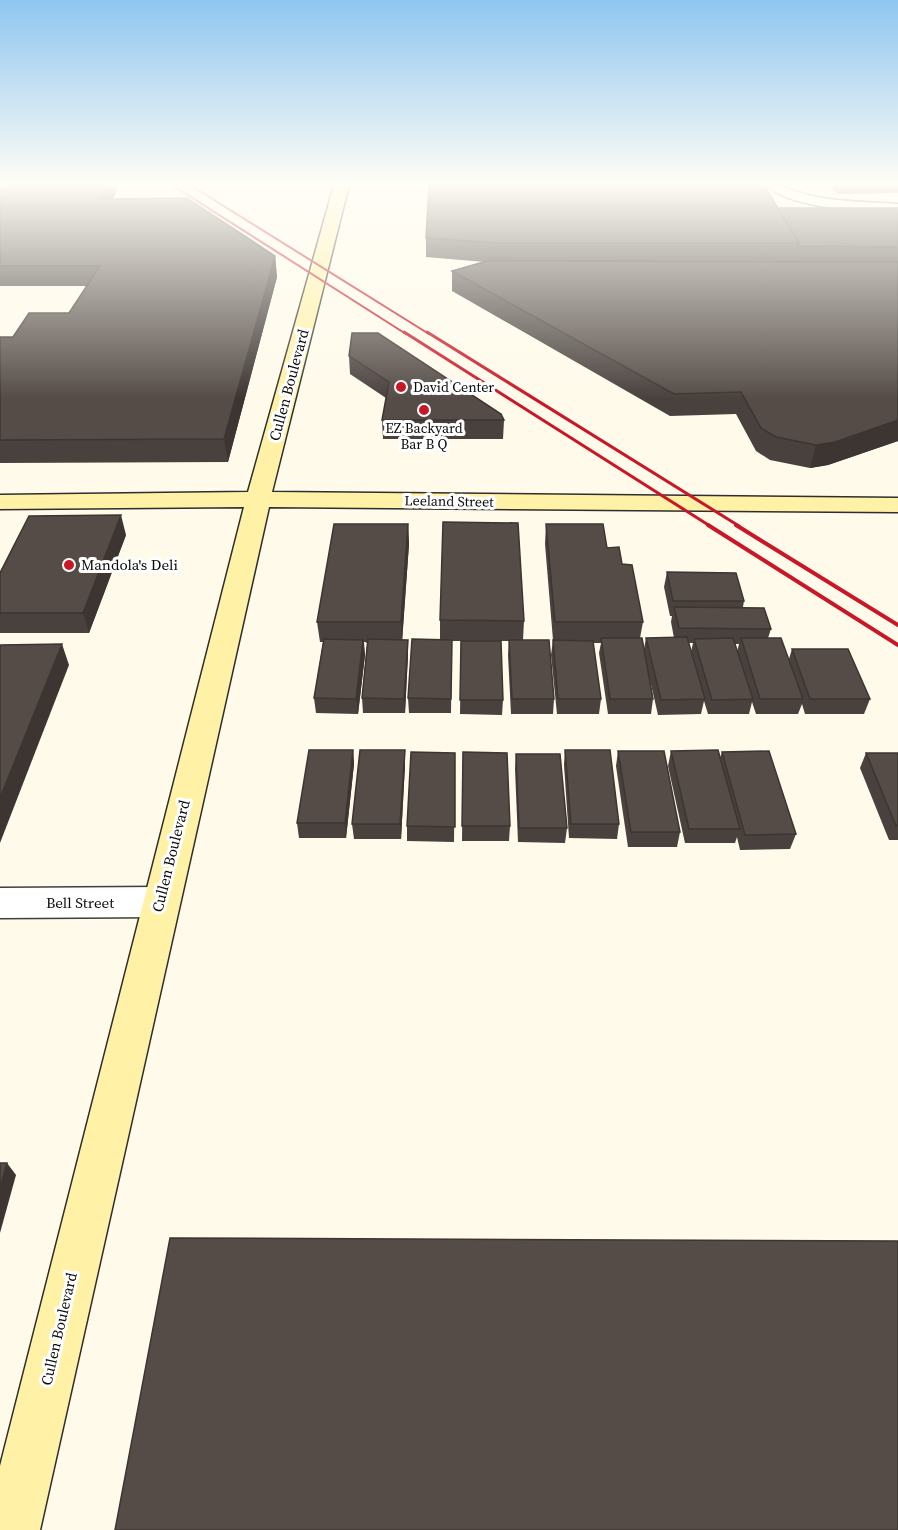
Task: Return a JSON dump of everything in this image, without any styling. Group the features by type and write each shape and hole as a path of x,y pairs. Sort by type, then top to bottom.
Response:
{"street":[{"name":"Cullen Boulevard","path":"12,1530 258,499 323,256"},
{"name":"Leeland Street","path":"0,502 258,499 898,505"},
{"name":"Bell Street","path":"0,903 160,902"}],"building":[{"path":"0,256 275,256 224,439 0,440 0,337 13,337 29,313 69,313 100,266 0,266"},
{"path":"487,261 898,262 898,420 835,442 816,445 776,437 761,428 741,392 674,394 452,271"},
{"path":"352,333 378,333 501,414 504,420 382,420 389,382 349,356"},
{"name":"Mandola's Deli","path":"121,515 83,613 0,613 0,573 29,516"},
{"path":"443,522 518,523 524,621 440,620"},
{"path":"334,524 408,524 401,622 317,622"},
{"path":"546,524 603,524 607,548 619,547 622,564 632,565 643,622 555,622"},
{"path":"667,572 736,573 744,601 673,601"},
{"path":"674,607 764,608 771,629 679,628"},
{"path":"687,637 705,699 661,700 646,638"},
{"path":"601,638 642,638 653,699 610,699"},
{"path":"733,638 753,699 712,700 694,639"},
{"path":"741,638 781,638 803,699 760,699"},
{"path":"324,639 363,640 356,699 314,698"},
{"path":"368,639 408,640 404,699 362,698"},
{"path":"412,639 452,640 451,699 408,698"},
{"path":"509,640 549,640 554,699 512,699"},
{"path":"553,640 593,641 601,699 558,699"},
{"path":"461,641 501,641 503,700 460,700"},
{"path":"62,644 0,798 0,645"},
{"path":"792,649 848,649 870,699 810,699"},
{"path":"309,750 353,750 345,823 297,823"},
{"path":"360,750 405,750 400,824 352,824"},
{"path":"565,750 610,750 619,824 571,824"},
{"path":"718,750 740,829 689,829 671,751"},
{"path":"618,751 664,751 680,832 631,832"},
{"path":"769,751 796,834 745,835 722,752"},
{"path":"411,752 455,753 455,827 407,826"},
{"path":"463,752 507,753 510,826 462,826"},
{"path":"866,753 898,753 898,825 896,826"},
{"path":"516,754 560,754 567,828 519,828"},
{"path":"0,1163 7,1163 0,1188"},
{"path":"170,1238 898,1241 898,1530 115,1530"}],"railway":[{"path":"284,256 406,334"},
{"path":"305,256 429,334"},
{"path":"404,332 710,526"},
{"path":"427,332 739,526"},
{"path":"708,525 898,645"},
{"path":"736,525 898,625"}],"place":[{"name":"David Center","path":"401,387"},
{"name":"EZ Backyard Bar B Q","path":"424,410"},
{"name":"Mandola's Deli","path":"69,565"}]}
